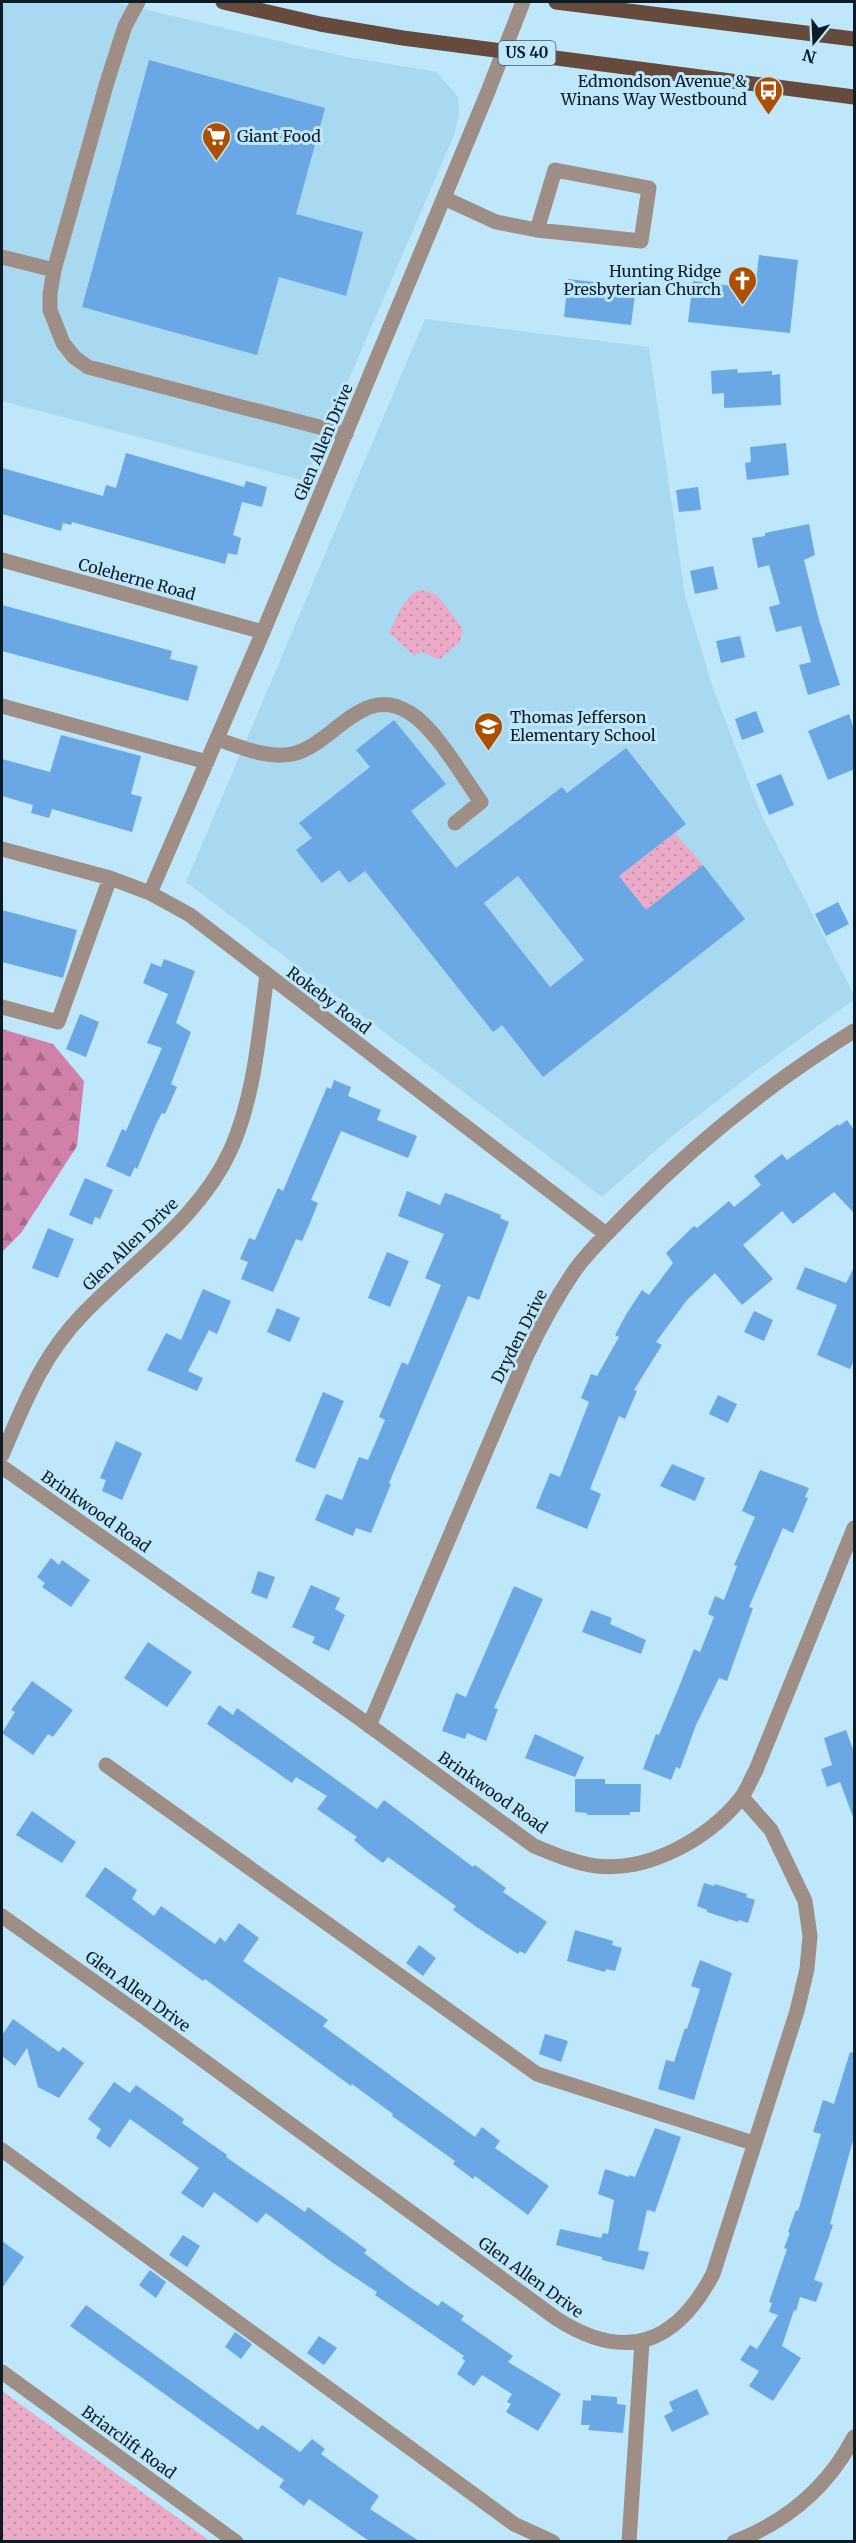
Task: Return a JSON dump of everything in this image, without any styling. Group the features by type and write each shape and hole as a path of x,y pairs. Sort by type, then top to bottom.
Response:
{"main road":[{"name":"US 40","path":"223,2 336,27 855,97"},
{"path":"556,2 855,39"}],"street":[{"path":"138,2 125,26 107,82 54,270 50,310 55,327 63,343 74,357 88,367 346,434"},
{"name":"Glen Allen Drive","path":"150,893 317,504 505,51 523,2"},
{"path":"444,198 496,222 537,230 641,241 649,188 555,170 537,230"},
{"path":"2,257 54,270"},
{"name":"Coleherne Road","path":"2,560 263,632"},
{"path":"217,739 273,755 294,754 311,747 365,708 379,704 399,708 410,712 429,730 481,802 455,824"},
{"path":"2,706 207,762"},
{"name":"Rokeby Road","path":"2,849 110,878 150,893 190,915 606,1234"},
{"path":"2,1007 58,1022 110,878"},
{"name":"Glen Allen Drive","path":"2,1455 38,1373 60,1341 83,1314 177,1226 206,1191 231,1149 244,1108 256,1055 267,975"},
{"name":"Dryden Drive","path":"369,1726 526,1357 546,1315 576,1269 606,1234 664,1176 718,1128 855,1031"},
{"name":"Brinkwood Road","path":"2,1467 534,1845 563,1858 597,1866 630,1864 663,1856 692,1840 742,1797 756,1770 855,1528"},
{"path":"106,1765 537,2074 753,2143"},
{"name":"Glen Allen Drive","path":"2,1916 557,2319 579,2333 600,2339 621,2343 642,2342 661,2334 682,2319 700,2298 713,2274 797,2011 807,1969 810,1936 805,1901 789,1863 771,1830 742,1797"},
{"path":"2,2150 514,2524 553,2541"},
{"path":"629,2541 642,2342"},
{"name":"Briarclift Road","path":"2,2372 236,2541"},
{"path":"734,2541 777,2522 807,2498 828,2479 855,2438"}],"shaded area":[{"path":"2,2 113,2 347,57 437,72 458,97 459,115 454,135 305,481 2,401"},
{"name":"Thomas Jefferson Elementary School","path":"425,319 649,347 685,596 713,688 761,814 854,995 854,1000 753,1073 676,1133 602,1197 186,882"},
{"path":"421,590 437,595 463,629 460,642 439,660 421,651 415,656 389,633 406,601 415,592"},
{"path":"675,833 703,865 646,910 619,876"},
{"path":"2,2391 210,2541 2,2541"}],"green space":[{"path":"2,1029 53,1044 84,1081 77,1146 21,1233 2,1252"}],"building":[{"name":"Giant Food","path":"149,60 325,108 296,214 363,232 346,296 279,277 257,355 82,307"},
{"name":"Hunting Ridge Presbyterian Church","path":"759,255 798,260 790,333 688,322 693,281 755,289"},
{"path":"568,279 636,287 631,325 564,317"},
{"path":"737,369 738,373 772,371 772,375 780,374 781,405 724,408 724,393 712,394 711,371"},
{"path":"786,443 789,475 747,480 745,463 751,462 750,447"},
{"path":"126,453 244,487 246,481 267,487 262,507 242,502 233,535 241,538 237,555 228,553 225,564 72,522 71,525 63,523 61,531 2,514 2,468 103,496 106,485 116,488"},
{"path":"698,487 701,510 679,512 676,490"},
{"path":"809,524 815,555 804,560 819,620 840,685 808,695 799,665 811,662 801,626 776,632 769,607 780,604 769,565 758,568 752,538"},
{"path":"713,566 718,589 695,594 690,571"},
{"path":"2,605 172,651 170,659 198,666 188,701 2,651"},
{"path":"740,636 745,657 721,663 716,641"},
{"path":"756,711 764,732 742,740 735,719"},
{"path":"849,714 855,732 855,769 828,780 808,731"},
{"path":"394,720 446,784 411,811 456,868 562,787 567,793 626,748 686,824 619,876 646,910 703,865 745,919 543,1077 502,1025 493,1032 365,871 349,883 339,870 322,883 296,850 312,838 299,823 370,767 356,750","holes":["518,876 584,960 550,987 484,903"]},
{"path":"61,735 141,756 131,794 142,797 132,832 52,809 49,818 31,813 33,805 2,796 2,759 50,772"},
{"path":"781,774 794,805 769,815 756,784"},
{"path":"838,902 849,924 826,936 815,914"},
{"path":"2,910 77,930 63,978 2,962"},
{"path":"164,959 195,971 176,1023 191,1032 171,1084 177,1087 165,1114 162,1113 157,1122 137,1169 135,1167 130,1177 106,1166 122,1129 126,1131 162,1048 147,1043 168,994 143,983 151,963 161,967"},
{"path":"80,1014 99,1022 86,1057 66,1049"},
{"path":"334,1080 351,1087 348,1096 381,1110 377,1120 417,1136 408,1158 341,1131 311,1200 318,1203 310,1223 302,1241 296,1239 273,1292 241,1279 248,1262 240,1259 249,1238 255,1240 278,1188 283,1191 327,1087 331,1089"},
{"path":"847,1120 855,1131 855,1214 834,1192 793,1224 782,1211 743,1245 773,1279 742,1305 715,1273 687,1300 656,1342 662,1345 634,1390 637,1391 625,1419 619,1416 590,1489 601,1494 587,1529 536,1508 550,1473 560,1477 589,1402 581,1398 591,1374 597,1376 619,1337 615,1335 642,1290 649,1295 673,1263 666,1253 694,1226 697,1228 729,1201 734,1207 761,1185 754,1176 782,1154 787,1160"},
{"path":"85,1178 113,1190 100,1219 95,1217 92,1225 69,1215"},
{"path":"407,1191 440,1205 445,1193 452,1195 501,1215 500,1218 509,1222 479,1300 468,1296 389,1483 391,1484 371,1533 356,1528 353,1536 315,1520 326,1494 342,1500 359,1457 368,1460 385,1420 379,1417 402,1362 408,1365 441,1285 425,1278 444,1234 398,1216"},
{"path":"48,1228 74,1239 58,1278 32,1268"},
{"path":"387,1252 409,1261 390,1307 368,1298"},
{"path":"855,1265 855,1358 850,1369 817,1355 837,1305 796,1289 805,1267 846,1283"},
{"path":"203,1289 231,1301 217,1334 209,1330 188,1371 203,1378 197,1391 147,1370 166,1333 181,1340"},
{"path":"277,1308 300,1318 290,1342 267,1332"},
{"path":"754,1311 773,1320 764,1341 744,1332"},
{"path":"323,1392 344,1401 315,1469 295,1461"},
{"path":"718,1395 737,1404 728,1423 709,1414"},
{"path":"116,1441 142,1453 122,1500 102,1491 106,1480 100,1478"},
{"path":"672,1464 705,1478 695,1501 660,1486"},
{"path":"760,1470 809,1488 805,1497 808,1498 793,1533 783,1528 749,1607 753,1608 727,1681 719,1678 696,1725 680,1769 676,1767 671,1780 643,1769 694,1649 700,1652 714,1617 708,1614 715,1596 724,1600 737,1566 734,1565 755,1517 742,1511"},
{"path":"51,1558 59,1565 62,1560 90,1580 71,1607 42,1587 45,1583 37,1577"},
{"path":"258,1571 275,1577 267,1599 251,1593"},
{"path":"311,1585 340,1598 335,1609 345,1615 329,1651 312,1643 315,1637 292,1627"},
{"path":"514,1586 543,1599 494,1708 498,1709 486,1741 467,1733 465,1739 442,1731 456,1693 466,1697"},
{"path":"591,1610 612,1618 610,1624 646,1640 641,1654 582,1632"},
{"path":"148,1642 192,1672 167,1707 124,1678"},
{"path":"32,1681 73,1710 53,1737 48,1734 33,1755 2,1733 15,1712 11,1710"},
{"path":"219,1705 233,1715 237,1708 377,1809 384,1800 473,1867 475,1865 506,1888 503,1892 547,1922 525,1954 520,1951 518,1954 478,1928 453,1910 456,1906 388,1857 383,1863 368,1852 354,1840 357,1837 317,1809 327,1796 296,1777 292,1783 207,1724"},
{"path":"846,1730 855,1755 853,1817 840,1782 827,1787 821,1769 832,1765 824,1738"},
{"path":"535,1734 584,1757 575,1777 525,1758"},
{"path":"575,1779 605,1779 605,1784 641,1784 640,1812 630,1812 630,1815 587,1815 587,1813 575,1812"},
{"path":"32,1811 76,1842 62,1863 16,1835"},
{"path":"105,1867 137,1890 132,1899 154,1916 161,1906 215,1944 220,1937 225,1942 239,1923 259,1938 243,1961 328,2020 323,2026 475,2137 482,2127 500,2141 495,2148 549,2186 528,2215 475,2176 473,2179 453,2164 455,2161 352,2084 351,2086 205,1979 203,1981 85,1896"},
{"path":"704,1883 747,1894 746,1897 755,1900 748,1923 707,1912 697,1906"},
{"path":"575,1930 613,1941 612,1945 622,1948 615,1971 606,1969 605,1972 567,1961"},
{"path":"419,1945 436,1958 423,1976 406,1963"},
{"path":"700,1960 732,1973 694,2100 658,2089 666,2060 674,2062 685,2028 687,2029 700,1989 691,1986"},
{"path":"13,2019 59,2052 63,2047 84,2063 59,2098 38,2087 27,2048 15,2066 2,2056 2,2035"},
{"path":"545,2034 568,2041 561,2062 539,2054"},
{"path":"850,2052 855,2053 855,2133 830,2224 833,2225 814,2280 823,2283 816,2302 800,2297 796,2311 794,2310 782,2346 801,2358 773,2401 749,2386 759,2371 740,2360 750,2345 757,2349 778,2315 769,2312 772,2303 769,2302 787,2249 784,2248 790,2233 788,2232 796,2210 798,2211 821,2134 813,2132 823,2100 834,2104"},
{"path":"114,2082 130,2093 136,2085 184,2119 182,2123 227,2155 226,2157 305,2212 308,2207 367,2250 364,2253 408,2286 438,2306 442,2301 464,2316 461,2320 513,2356 508,2362 561,2394 538,2431 506,2412 511,2404 507,2402 512,2394 482,2375 474,2386 457,2374 465,2361 462,2358 464,2356 375,2295 377,2292 333,2263 266,2213 257,2223 214,2192 203,2208 181,2193 199,2168 130,2119 110,2148 96,2138 101,2129 88,2119"},
{"path":"655,2128 681,2137 655,2212 647,2210 638,2250 649,2252 644,2270 602,2260 602,2257 556,2245 560,2229 601,2238 603,2233 608,2234 614,2200 598,2194 605,2169 635,2177"},
{"path":"183,2235 200,2246 187,2267 169,2255"},
{"path":"2,2241 24,2257 2,2288"},
{"path":"150,2270 166,2282 156,2298 139,2285"},
{"path":"86,2305 258,2430 262,2425 300,2452 312,2439 325,2449 321,2454 379,2496 370,2509 419,2541 369,2541 309,2499 304,2506 279,2487 284,2480 70,2326"},
{"path":"235,2332 252,2344 241,2359 225,2347"},
{"path":"319,2336 337,2348 324,2365 307,2353"},
{"path":"697,2389 709,2414 672,2432 664,2416 673,2411 669,2402"},
{"path":"591,2395 617,2397 617,2404 626,2405 623,2433 588,2430 590,2425 581,2425 583,2400 591,2401"}],"place":[{"name":"Edmondson Avenue & Winans Way Westbound","path":"768,116"},
{"name":"Giant Food","path":"216,162"},
{"name":"Hunting Ridge Presbyterian Church","path":"742,306"},
{"name":"Thomas Jefferson Elementary School","path":"489,752"}]}
